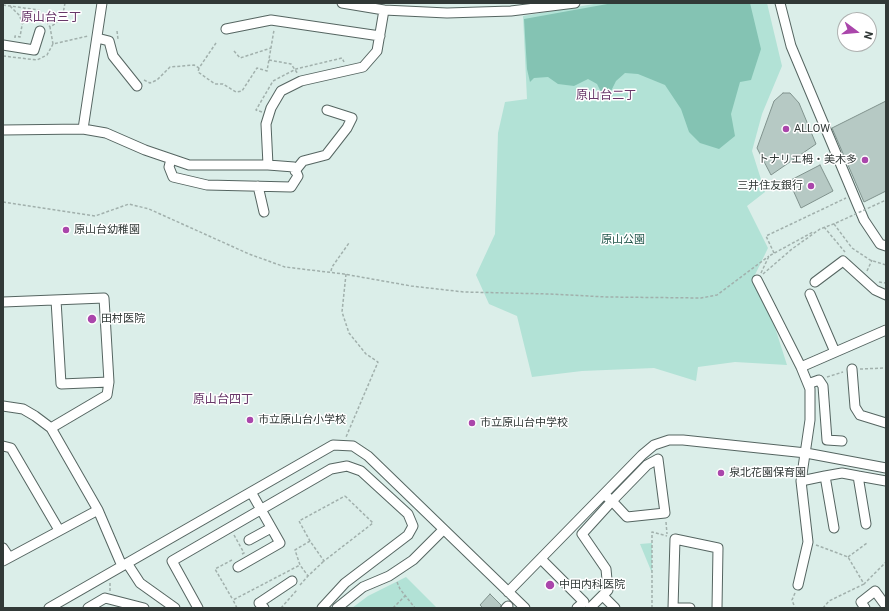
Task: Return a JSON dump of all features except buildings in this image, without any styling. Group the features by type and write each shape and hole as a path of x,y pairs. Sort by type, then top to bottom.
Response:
{"street":[{"path":"82,129 102,3"},
{"path":"342,3 384,10 446,13 511,11 575,3"},
{"path":"780,3 791,46 864,220 880,244 886,246"},
{"path":"268,165 266,124 271,108 281,92 301,81 363,67 377,51 384,10"},
{"path":"226,29 271,20 380,36"},
{"path":"3,45 34,50 40,31"},
{"path":"97,36 109,42 113,56 140,83"},
{"path":"295,171 302,161 326,155 348,128 352,118 327,110"},
{"path":"3,130 82,129 106,133 145,150 189,165 268,165 294,167 298,176 290,187 207,186 173,177 169,167 171,159"},
{"path":"258,186 264,212"},
{"path":"815,282 843,261 875,290 886,295"},
{"path":"757,280 801,367 810,389 810,420 801,481 808,542 798,585"},
{"path":"810,294 836,352"},
{"path":"3,302 104,298 109,382 107,395 51,428"},
{"path":"56,300 60,384 109,382"},
{"path":"801,367 886,330"},
{"path":"852,369 855,407 860,415 886,423"},
{"path":"808,384 819,380 823,386 827,440 842,442"},
{"path":"3,406 23,409 51,428 98,510 124,564 140,582 175,608"},
{"path":"541,559 584,606 603,596 608,590 606,569 582,534 642,455 654,445 669,440 683,440 806,453 886,468"},
{"path":"49,608 333,445 353,446 368,456 524,608"},
{"path":"3,446 11,448 59,530"},
{"path":"508,592 541,559 608,498 647,465 658,459 665,513 627,516 608,498"},
{"path":"198,608 172,561 331,469 347,466 361,471 408,514 413,526 408,536 345,583 322,608"},
{"path":"801,481 842,473 886,481"},
{"path":"825,476 834,528"},
{"path":"858,476 866,524"},
{"path":"238,567 280,543 251,492"},
{"path":"3,548 6,559 98,510"},
{"path":"248,540 271,528"},
{"path":"337,608 363,588 389,576 413,560 443,530"},
{"path":"673,608 671,537 718,548 717,608"},
{"path":"264,608 259,603 292,581"},
{"path":"864,608 861,602 875,591 886,606"},
{"path":"603,596 615,608"},
{"path":"88,608 105,598 144,608"},
{"path":"677,608 690,608"}],"path":[{"path":"50,27 62,19 65,3"},
{"path":"3,5 40,10 50,27 53,44 97,36"},
{"path":"10,6 18,15 23,24"},
{"path":"13,47 15,36 20,37 25,8"},
{"path":"216,43 199,68 198,72 215,84 223,84 236,92 242,91 256,68 267,71 276,21"},
{"path":"117,31 118,42"},
{"path":"234,51 240,58 271,48"},
{"path":"269,60 291,64 296,69 301,81"},
{"path":"140,83 150,83 157,80 170,67 194,65 199,68"},
{"path":"774,253 766,236 853,194"},
{"path":"3,202 95,216 129,204 149,209 249,254 285,267 346,274 411,286 464,292 550,294 607,298 701,298 717,295 774,253 820,229 886,200"},
{"path":"835,223 852,248 872,260 886,265"},
{"path":"757,280 792,248 820,229"},
{"path":"331,272 332,267 349,243"},
{"path":"757,280 769,256"},
{"path":"866,273 872,260"},
{"path":"342,446 378,362 366,354 349,333 342,312 346,274"},
{"path":"819,380 852,369 886,368"},
{"path":"281,608 308,576 324,561 373,523 345,496 299,521 310,541 324,561"},
{"path":"652,608 652,532 671,537 665,513"},
{"path":"308,576 300,565 295,550 310,541"},
{"path":"808,542 848,557 864,584"},
{"path":"848,557 867,543"},
{"path":"822,608 829,601 864,584 886,562"},
{"path":"237,608 233,600 300,565"},
{"path":"397,582 405,596 415,608"},
{"path":"796,608 792,600 798,585"},
{"path":"393,608 405,596"}],"green space":[{"name":"原山公園","path":"600,3 767,3 782,66 762,114 752,151 765,192 747,206 768,248 752,281 772,318 787,365 735,362 698,367 696,381 654,368 582,371 532,377 517,316 489,304 476,275 495,234 498,133 505,102 527,99 523,16"},
{"path":"652,543 652,573 640,544"},
{"path":"406,577 437,608 352,608 368,596"}],"shaded area":[{"path":"613,3 750,3 761,49 751,80 740,82 731,114 735,136 719,149 700,143 689,132 681,109 665,85 638,74 625,73 616,81 610,93 601,92 597,84 588,79 574,86 558,84 548,77 534,78 530,82 527,69 524,19"}],"place":[{"name":"ALLOW","path":"786,129"},
{"name":"トナリエ栂・美木多","path":"865,160"},
{"name":"三井住友銀行","path":"811,186"},
{"name":"原山台幼稚園","path":"66,230"},
{"name":"田村医院","path":"92,319"},
{"name":"市立原山台小学校","path":"250,420"},
{"name":"市立原山台中学校","path":"472,423"},
{"name":"泉北花園保育園","path":"721,473"},
{"name":"中田内科医院","path":"550,585"}],"district":[{"name":"原山台三丁","path":"51,18"},
{"name":"原山台二丁","path":"606,96"},
{"name":"原山台四丁","path":"223,400"}]}
